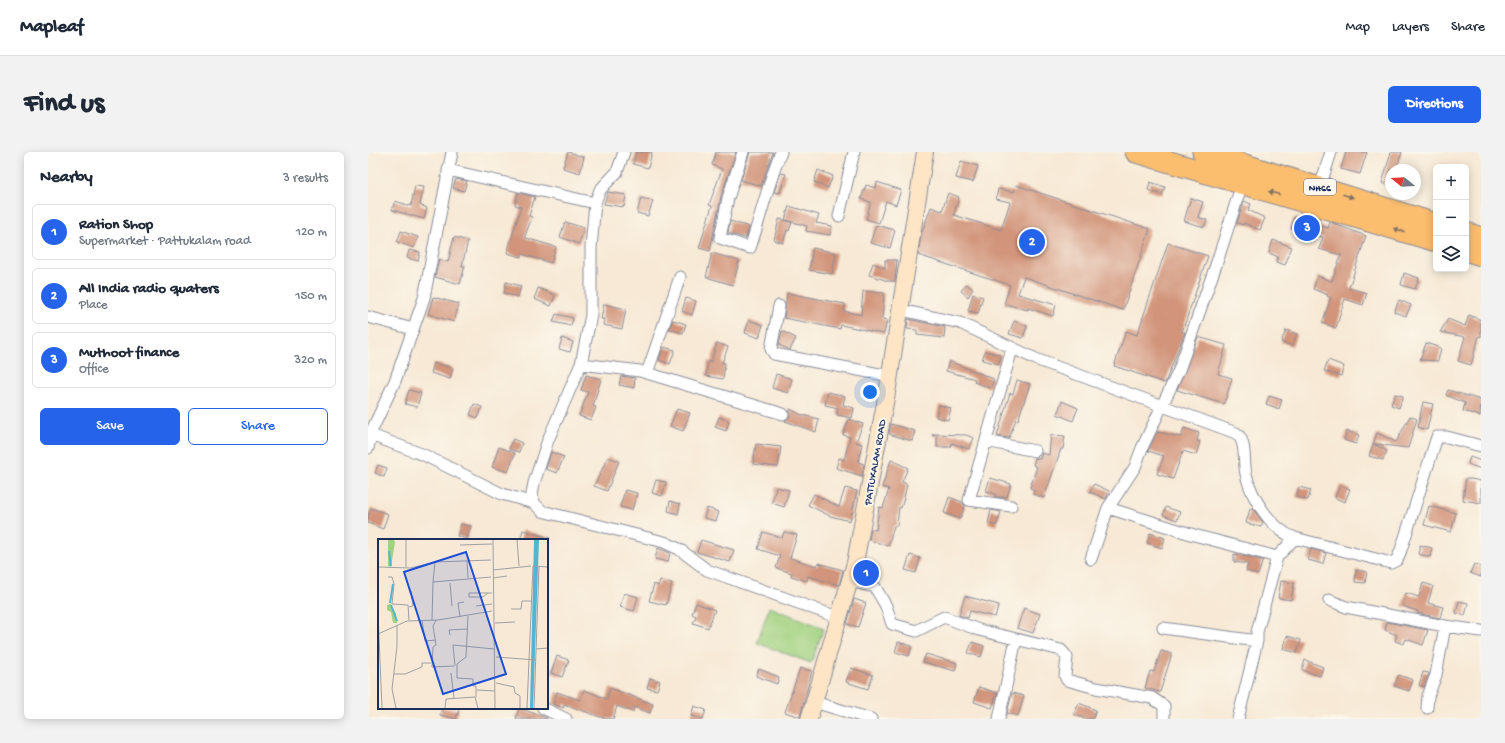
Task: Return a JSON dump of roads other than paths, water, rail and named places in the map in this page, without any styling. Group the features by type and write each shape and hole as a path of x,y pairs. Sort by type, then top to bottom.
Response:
{"highway":[{"path":"1136,152 1433,240"},
{"name":"NH66","path":"1204,152 1433,223"},
{"path":"1469,234 1481,238"},
{"path":"1469,251 1481,255"}],"main road":[{"name":"PATTUKALAM ROAD","path":"809,719 850,581 865,511 890,376 925,152"}],"street":[{"path":"368,448 371,435 395,381 424,298 452,152"},
{"path":"534,503 532,494 534,483 548,440 581,364 591,315 591,248 595,202 600,190 617,172 624,152"},
{"path":"743,152 728,198 720,238 750,248 780,152"},
{"path":"839,216 854,152"},
{"path":"1320,187 1331,152"},
{"path":"448,170 595,202"},
{"path":"1091,559 1108,508 1135,467 1186,351 1242,184"},
{"path":"647,373 680,277"},
{"path":"779,306 771,349 774,354 890,376"},
{"path":"900,310 960,323 1012,349 1038,360 1162,405 1240,436 1250,487 1267,516 1276,527 1295,538 1394,563 1401,550 1437,438 1447,437 1481,446"},
{"path":"368,317 413,329"},
{"path":"1011,506 970,500 1012,349"},
{"path":"581,364 647,373 783,414"},
{"path":"371,435 424,455 502,494 534,503 542,511 664,542 678,549 707,570 840,618"},
{"path":"986,441 1035,451"},
{"path":"1108,508 1194,535 1276,557"},
{"path":"1238,719 1257,641 1257,632 1276,557 1295,538"},
{"path":"850,581 875,587 886,606 892,624 916,631 944,617 979,630 1061,650 1067,657 1065,676 1067,680 1096,688 1152,698 1162,703 1164,709 1164,719"},
{"path":"1329,600 1346,607 1445,626 1481,631"},
{"path":"1427,708 1428,696 1436,675 1445,626"},
{"path":"1163,628 1257,641"},
{"path":"999,719 1016,640"},
{"path":"814,702 871,719"},
{"path":"545,709 566,719"}],"place":[{"name":"Muthoot finance","path":"1307,228"},
{"name":"All India radio quaters","path":"1032,242"},
{"name":"Ration Shop","path":"866,573"}]}
